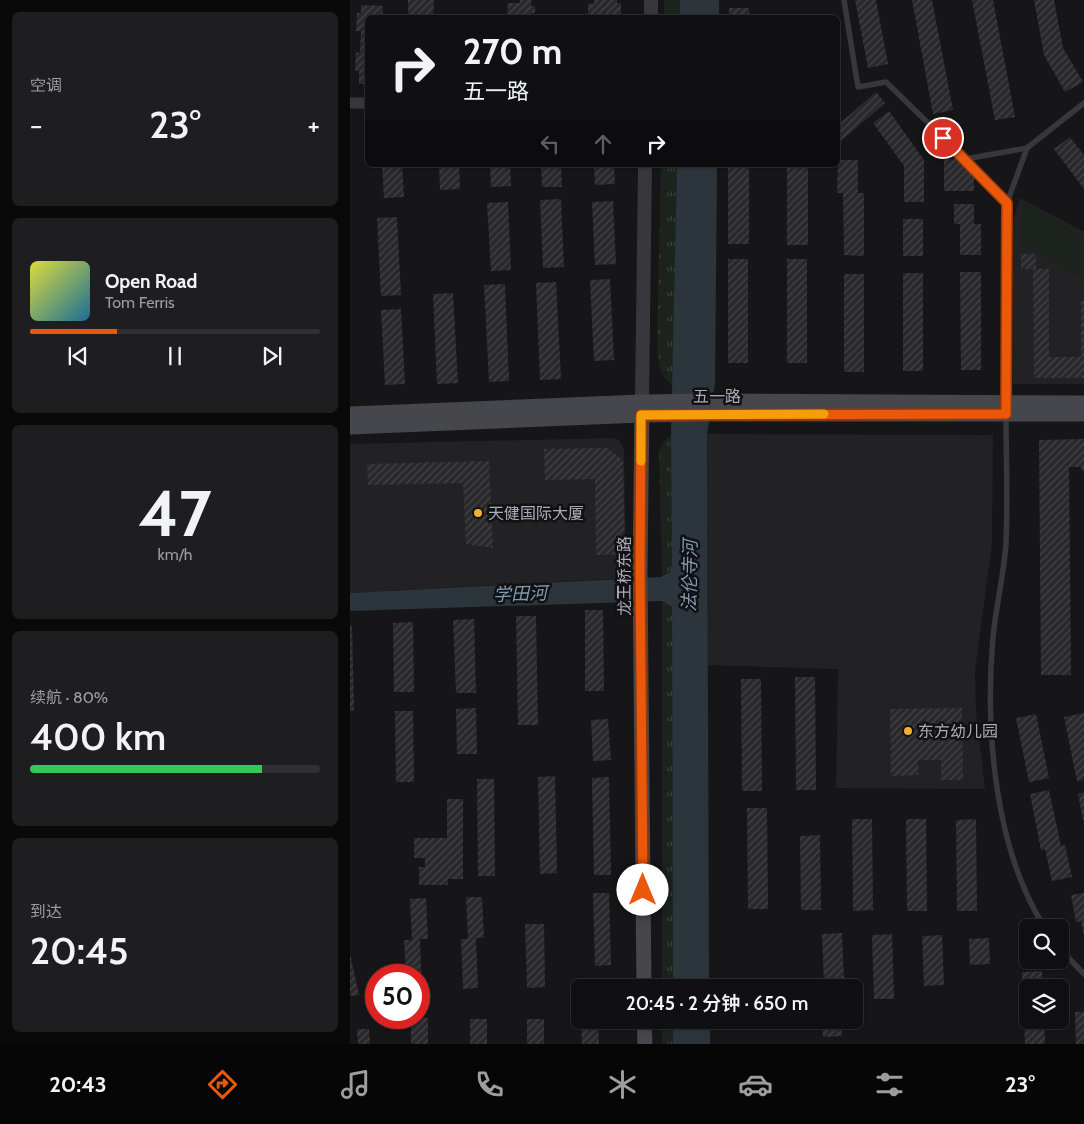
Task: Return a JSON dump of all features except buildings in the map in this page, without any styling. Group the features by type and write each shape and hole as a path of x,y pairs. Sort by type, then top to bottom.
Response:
{"main road":[{"name":"五一路","path":"350,414 713,408 1006,408 1084,403"},
{"name":"五一路","path":"1006,408 1084,414"},
{"name":"五一路","path":"350,427 642,409"},
{"name":"龙王桥东路","path":"642,409 640,571 642,603 644,979"},
{"path":"644,1029 645,1044"}],"street":[{"path":"650,15 651,0"},
{"path":"350,103 365,103"},
{"name":"龙王桥东路","path":"642,409 645,167"}],"lane":[{"path":"844,0 858,87 886,82 1007,203"},
{"path":"965,159 1027,148 1084,103"},
{"path":"1027,148 1007,203 1006,543 993,638 990,702 996,782 1007,836 1020,876 1039,919"},
{"path":"1069,958 1084,974"}],"shaded area":[{"path":"1020,198 1084,232 1084,384 1013,384 1013,221"},
{"path":"707,434 993,435 992,544 975,671 976,711 985,789 836,788 838,669 708,665"},
{"path":"612,438 619,440 624,449 626,578 350,593 350,444"}],"green space":[{"path":"664,0 680,0 680,15 664,15"},
{"path":"661,167 677,167 673,386 662,373 657,346"},
{"path":"1023,201 1084,236 1084,280 1021,244"},
{"path":"671,435 672,571 662,577 659,452 663,443"},
{"path":"662,601 672,607 673,979 662,979"},
{"path":"662,1029 673,1029 673,1044 662,1044"}],"water":[{"path":"680,0 719,0 719,15 680,15"},
{"path":"677,167 717,167 715,384 707,434 709,979 673,979 672,607 662,601 350,611 350,593 661,577 672,571 671,435"},
{"path":"673,1029 710,1029 710,1044 673,1044"}],"slow traffic":[{"path":"641,461 641,415 824,414"}],"place":[{"name":"天健国际大厦","path":"478,513"},
{"name":"东方幼儿园","path":"908,731"}],"route":[{"path":"643,890 642,603 640,571 641,415 1006,414 1007,203 943,138"}],"water label":[{"name":"法伦寺河","path":"690,576"},
{"name":"学田河","path":"520,594"}]}
